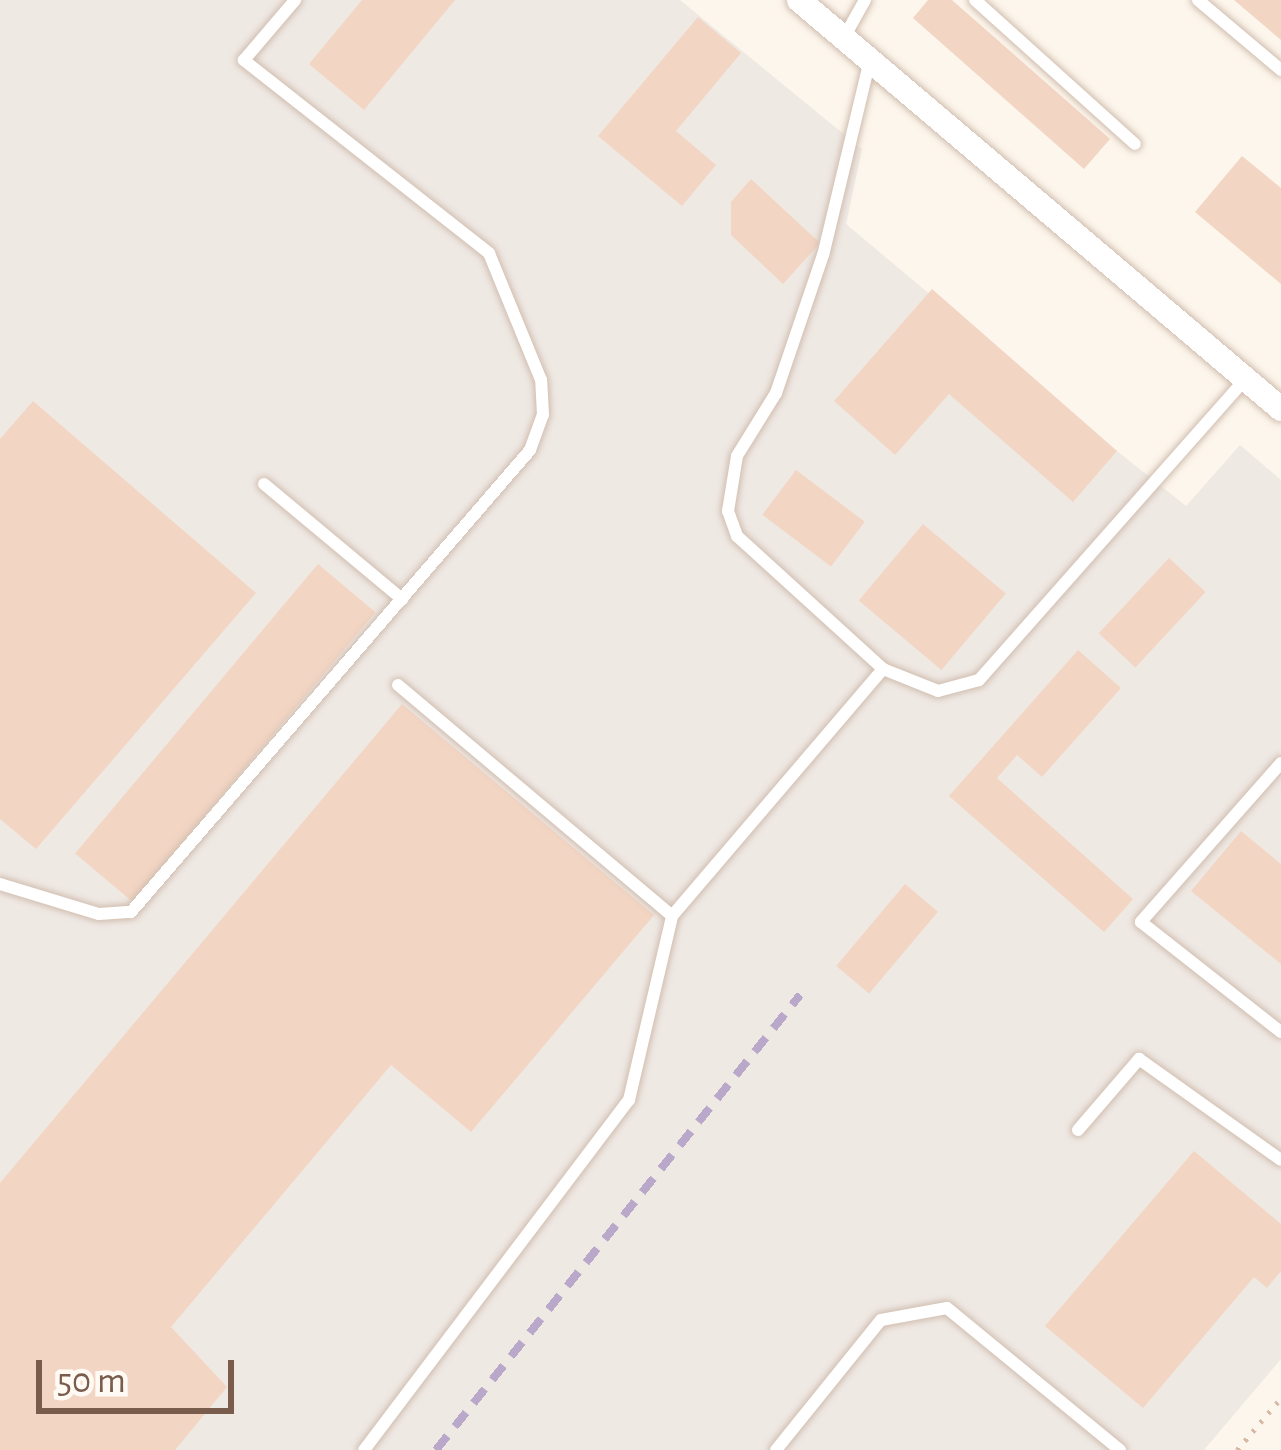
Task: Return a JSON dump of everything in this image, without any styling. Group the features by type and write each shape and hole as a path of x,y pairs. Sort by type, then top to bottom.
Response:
{"street":[{"path":"799,0 842,42 1281,409"}],"lane":[{"path":"0,884 131,912 530,450 542,380 489,253 244,60 295,0"},
{"path":"842,42 865,0"},
{"path":"976,0 1135,144"},
{"path":"1198,0 1281,70"},
{"path":"869,64 823,255 776,393 737,456 728,511 737,536 884,669 938,691 980,680 1244,380"},
{"path":"264,484 402,599"},
{"path":"364,1450 629,1100 672,916 884,669"},
{"path":"398,686 672,916"},
{"path":"1281,763 1141,922 1281,1031"},
{"path":"1078,1130 1139,1059 1281,1160"},
{"path":"776,1450 881,1320 947,1308 1120,1450"}],"path":[{"path":"1237,1450 1281,1398"}],"shaded area":[{"path":"0,0 680,0 862,149 846,224 1117,451 1186,506 1240,445 1281,480 1281,1359 1204,1450 0,1450"}],"building":[{"path":"362,0 455,0 364,110 309,64"},
{"path":"928,0 952,0 1110,139 1084,169 913,18"},
{"path":"1234,0 1281,0 1281,40"},
{"path":"698,17 741,53 676,131 716,165 682,206 598,136"},
{"path":"1242,156 1281,188 1281,284 1195,212"},
{"path":"751,179 820,243 783,284 731,235 731,202"},
{"path":"932,289 1117,451 1073,502 949,394 895,455 834,401"},
{"path":"33,401 256,593 36,849 0,819 0,439"},
{"path":"796,470 865,522 831,566 762,515"},
{"path":"923,524 1006,593 941,670 859,601"},
{"path":"1169,558 1206,592 1135,667 1099,633"},
{"path":"318,564 375,612 132,902 75,854"},
{"path":"1078,650 1121,688 1042,777 1017,755 997,778 1133,899 1104,932 949,796"},
{"path":"402,704 654,915 471,1132 391,1065 171,1327 227,1387 175,1450 0,1450 0,1183"},
{"path":"1241,831 1281,864 1281,964 1191,891"},
{"path":"905,884 938,912 869,994 836,966"},
{"path":"1194,1151 1281,1224 1281,1271 1267,1288 1254,1277 1143,1408 1045,1326"}],"railway":[{"path":"436,1450 800,995"}]}
